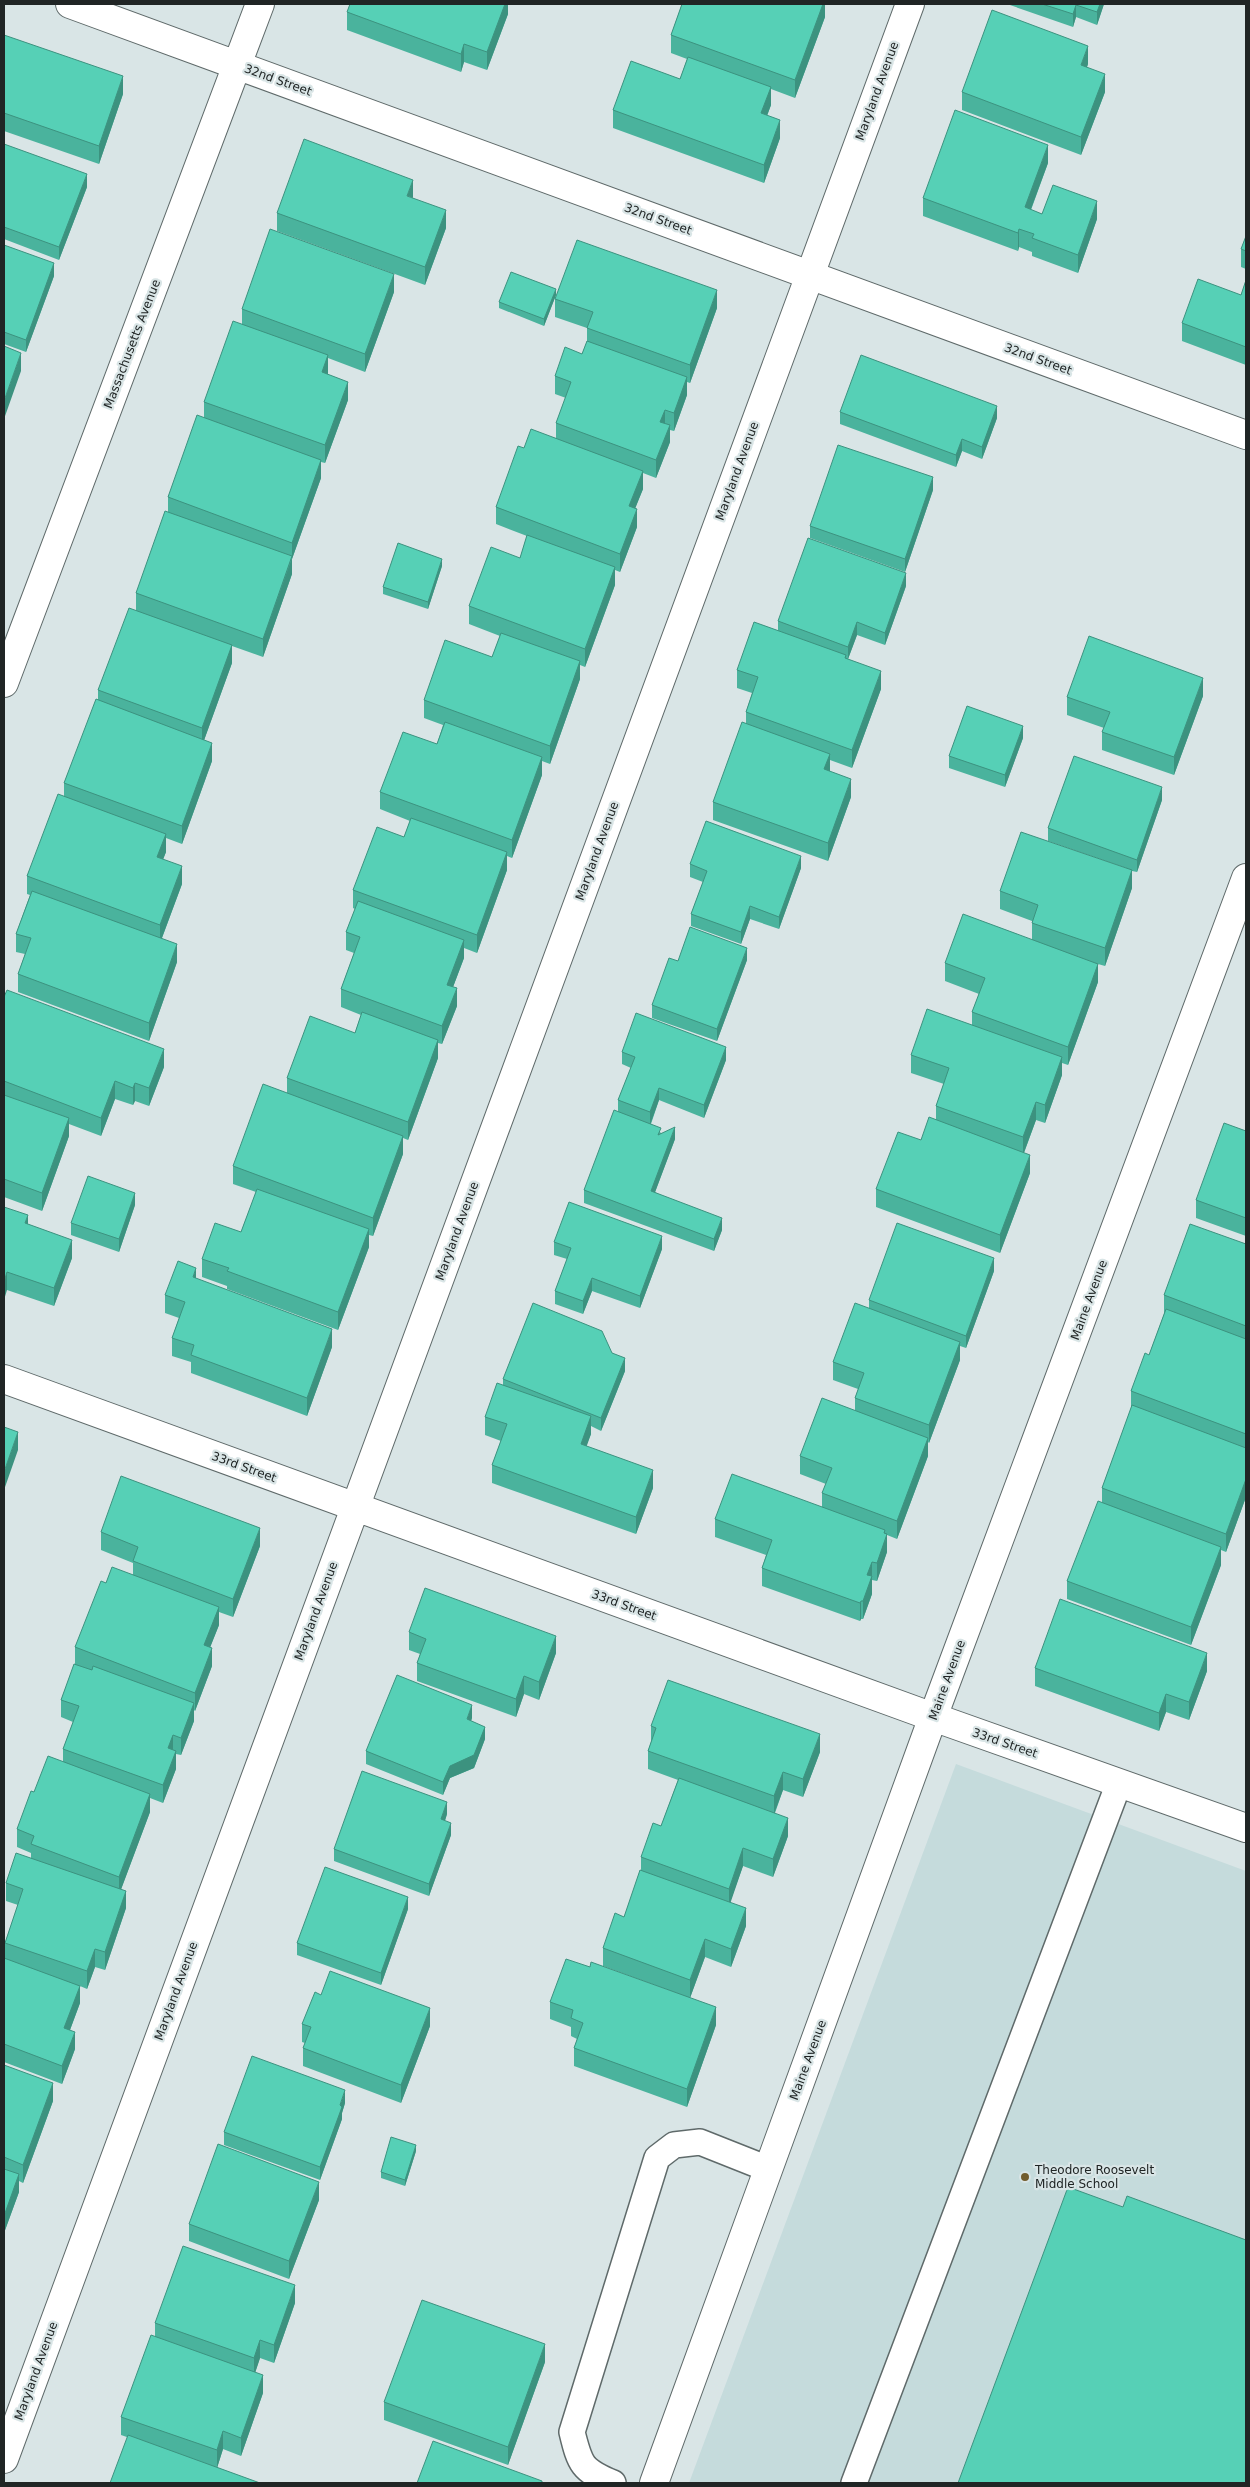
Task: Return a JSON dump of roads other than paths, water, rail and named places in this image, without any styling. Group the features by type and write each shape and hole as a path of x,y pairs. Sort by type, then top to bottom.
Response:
{"street":[{"name":"32nd Street","path":"70,4 1246,434"},
{"name":"Massachusetts Avenue","path":"4,683 260,4"},
{"name":"Maryland Avenue","path":"4,2459 910,4"},
{"name":"Maine Avenue","path":"654,2483 933,1717 1246,878"},
{"name":"33rd Street","path":"4,1379 933,1717 1246,1828"}],"lane":[{"path":"854,2483 1119,1783"},
{"path":"613,2483 586,2469 576,2450 572,2432 658,2158 674,2145 700,2142 768,2169"}],"place":[{"name":"Theodore Roosevelt Middle School","path":"1025,2177"}]}
